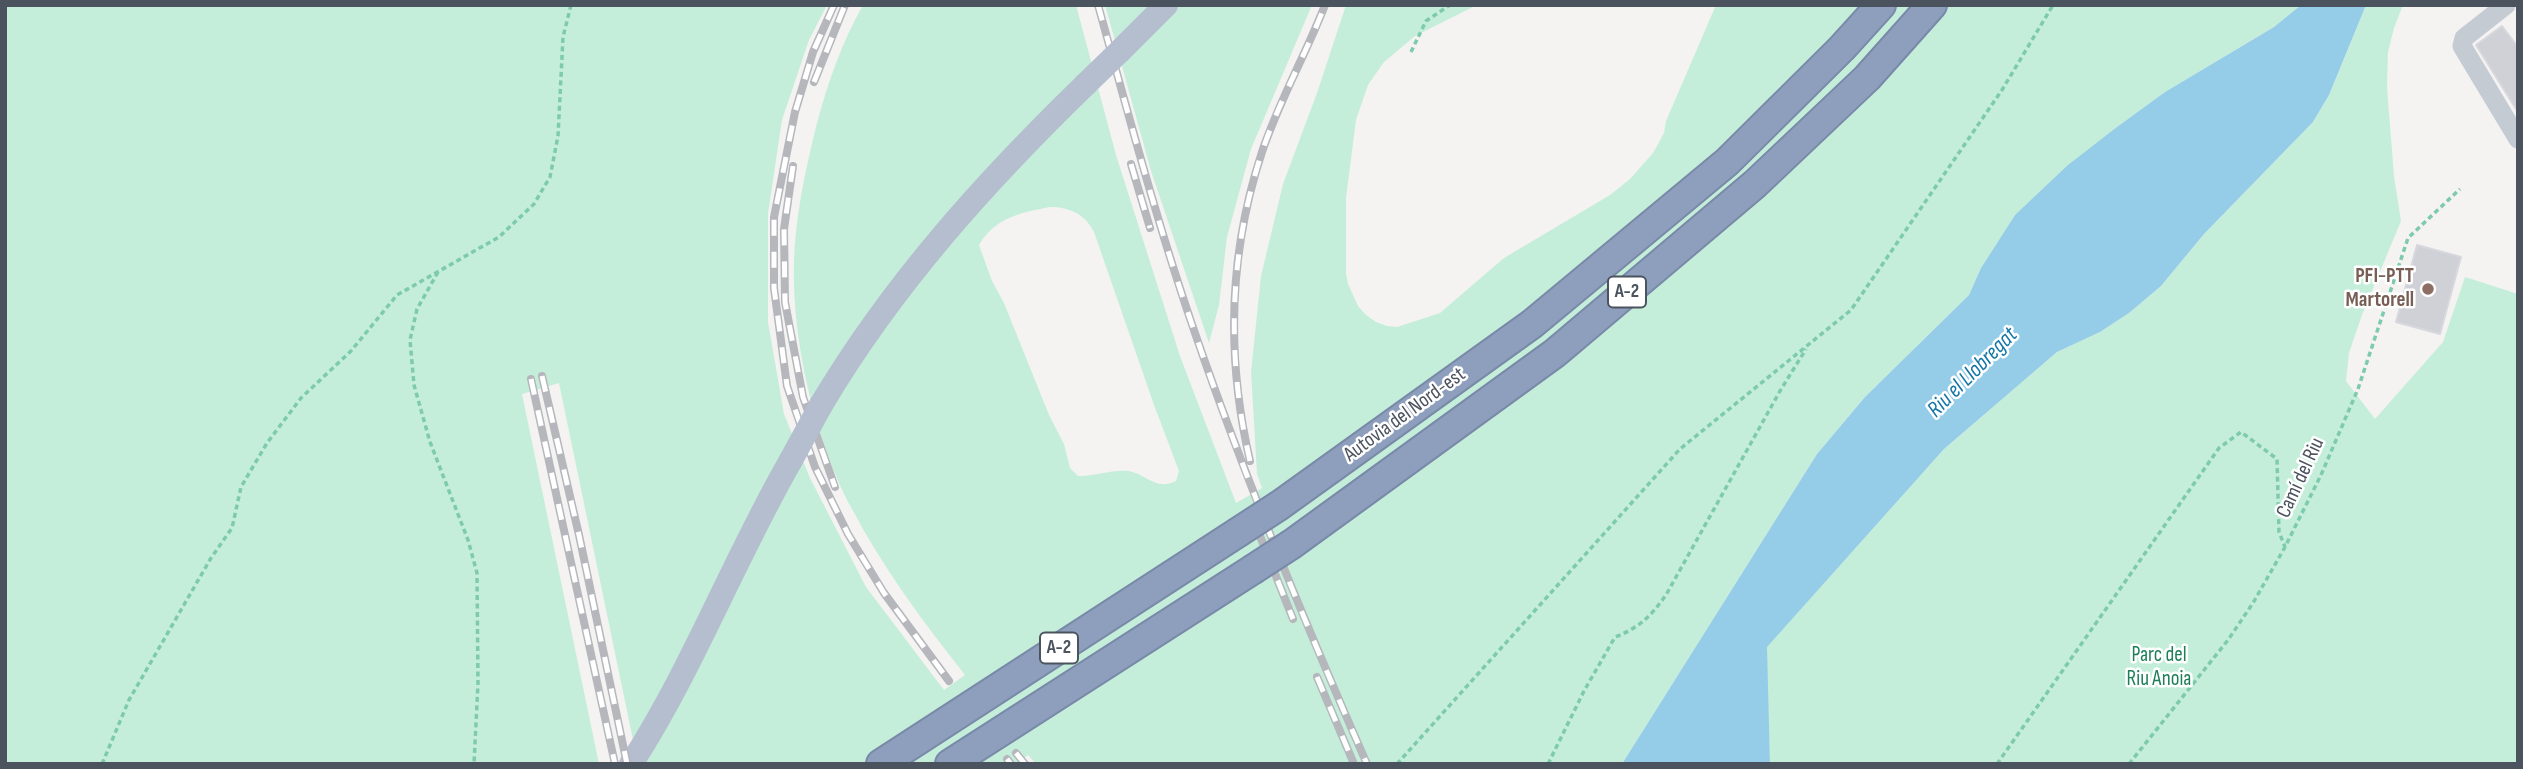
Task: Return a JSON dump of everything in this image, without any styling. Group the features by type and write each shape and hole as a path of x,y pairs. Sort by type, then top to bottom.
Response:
{"highway":[{"name":"Autovia del Nord-est","path":"881,764 1280,505 1553,307 1727,162 1842,48 1881,5"},
{"name":"Autovia del Nord-est","path":"950,764 1292,544 1555,353 1755,184 1867,78 1932,5"}],"main road":[{"path":"636,756 668,702 756,523 821,405 874,321 948,227 1015,154 1166,5"}],"street":[{"path":"2506,5 2464,38 2463,51 2518,139"}],"path":[{"path":"102,764 129,700 211,558 232,528 241,487 267,443 301,398 351,351 397,295 499,237 534,204 550,177 558,136 563,37 571,5"},
{"path":"1411,52 1426,21 1450,5"},
{"path":"1397,764 1680,449 1851,310 2002,90 2053,5"},
{"name":"Camí del Riu","path":"2129,764 2228,640 2253,603 2322,475 2358,389 2408,238 2460,189"},
{"path":"439,271 417,309 410,340 414,385 430,442 468,540 477,573 478,683 474,764"},
{"path":"1548,764 1584,691 1615,637 1632,631 1650,618 1666,595 1809,344"},
{"path":"1997,764 2219,448 2241,432 2277,459 2279,532 2285,547"}],"green space":[{"path":"5,5 827,5 809,40 782,120 768,214 768,322 784,414 810,478 866,587 944,690 965,675 877,553 837,479 814,410 799,337 794,265 796,232 805,177 831,77 848,33 863,5 1076,5 1116,155 1180,356 1236,503 1262,488 1257,474 1251,372 1261,276 1283,184 1346,5 1477,5 1415,36 1384,62 1368,85 1356,120 1346,198 1348,284 1358,306 1366,315 1376,322 1397,327 1440,313 1504,258 1610,195 1630,179 1653,153 1664,133 1666,121 1716,5 2301,5 2274,27 2165,92 2117,127 2015,215 1981,268 1969,295 1865,397 1817,454 1622,764 1036,764 1028,755 1016,764 638,764 559,383 522,394 599,764 5,764","holes":["1057,207 1081,216 1094,232 1179,471 1176,481 1169,484 1157,483 1129,471 1078,476 1070,468 1064,444 992,281 979,245 993,228 1019,214"]},
{"path":"1105,5 1312,5 1251,149 1227,237 1219,305 1209,343 1151,171"},
{"name":"Parc del Riu Anoia","path":"2366,5 2403,5 2388,52 2387,87 2394,176 2401,221 2362,315 2349,353 2346,381 2375,419 2443,342 2465,277 2518,294 2518,764 1770,764 1766,647 1944,449 2057,352 2100,332 2129,313 2161,286 2204,234 2313,122 2329,95"}],"water":[{"name":"Riu el Llobregat","path":"2301,5 2366,5 2329,95 2313,122 2204,234 2161,286 2129,313 2100,332 2057,352 1944,449 1767,647 1770,764 1622,764 1817,454 1865,397 1969,295 1981,268 2015,215 2068,165 2117,127 2165,92 2274,27"}],"building":[{"path":"2502,26 2518,47 2518,112 2476,45"},
{"name":"PFI-PTT Martorell","path":"2417,245 2461,257 2440,334 2396,322"}],"railway":[{"path":"834,5 813,52 795,112 774,217 774,288 787,386 815,467 848,534 884,593 949,681"},
{"path":"814,82 845,5"},
{"path":"1098,5 1169,254 1215,390 1277,552 1367,764"},
{"path":"1250,461 1242,422 1235,344 1237,266 1243,228 1262,152 1325,5"},
{"path":"1131,164 1150,228"},
{"path":"793,166 784,229 785,302 803,397 835,487"},
{"path":"542,376 579,535 627,764"},
{"path":"531,379 615,764"},
{"path":"1254,521 1293,619"},
{"path":"1317,677 1354,764"},
{"path":"1016,753 1025,764"},
{"path":"1007,759 1011,764"}],"place":[{"name":"PFI-PTT Martorell","path":"2428,289"}]}
